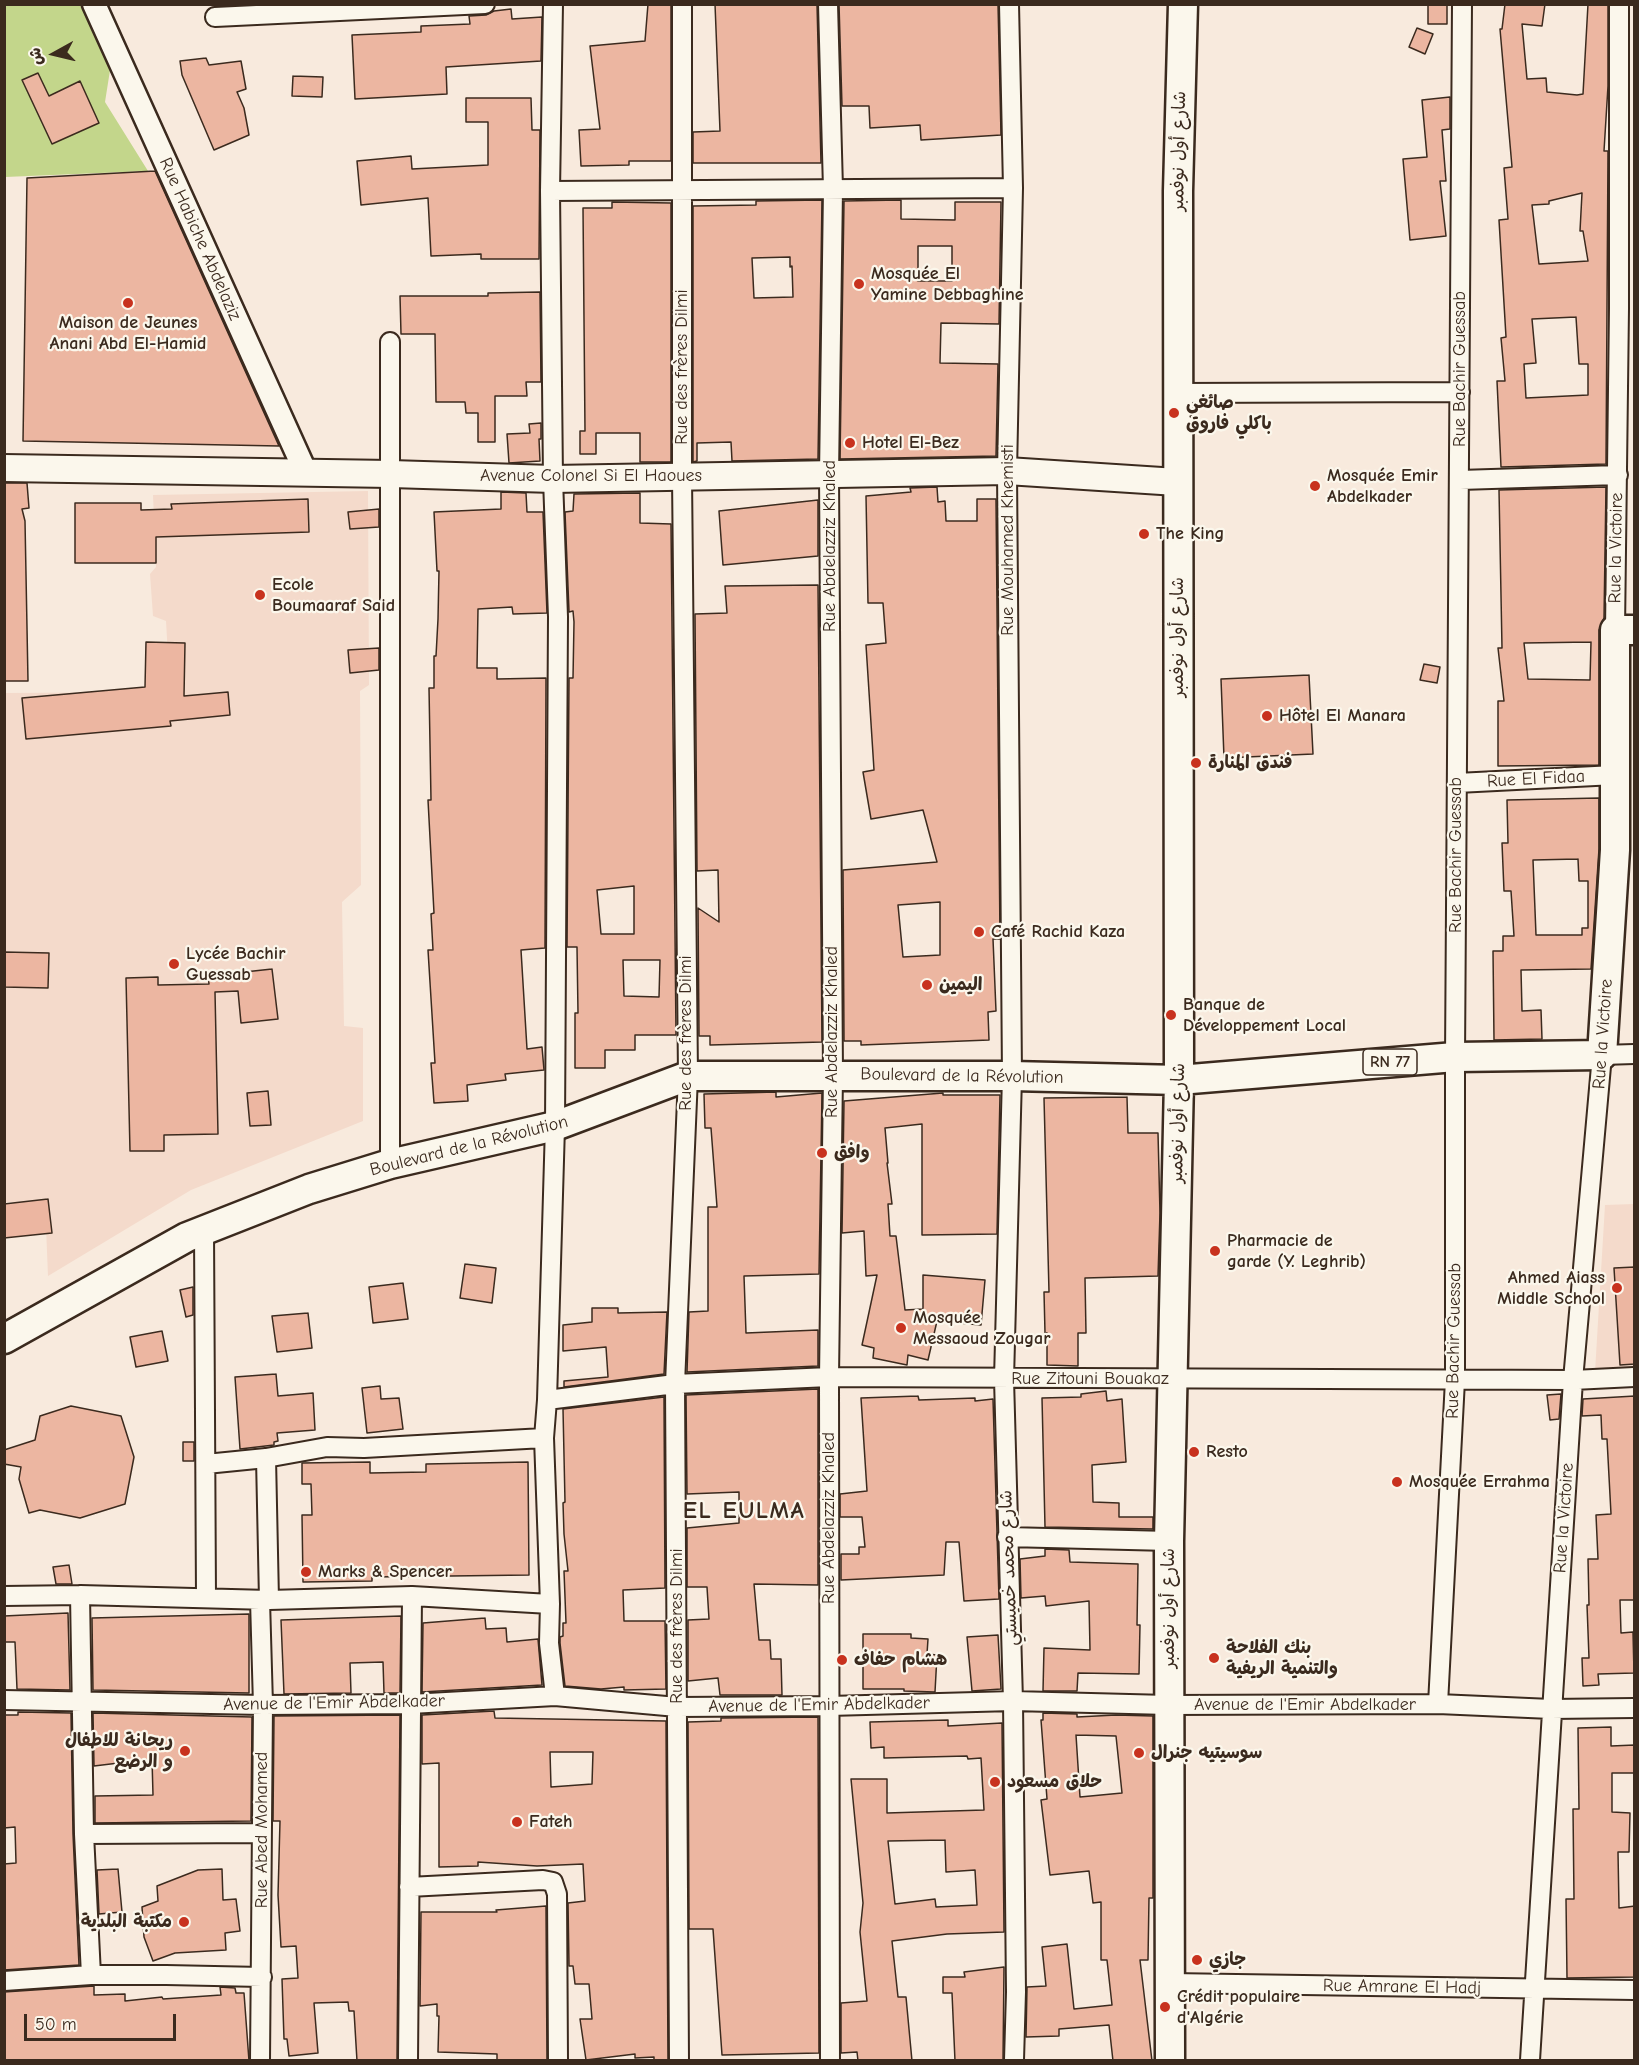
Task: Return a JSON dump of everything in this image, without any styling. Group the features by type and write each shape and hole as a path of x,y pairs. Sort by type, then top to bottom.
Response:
{"main road":[{"name":"شارع أول نوفمبر","path":"1170,2061 1169,1541 1179,1080 1177,393 1178,192 1183,4"},
{"name":"Avenue Colonel Si El Haoues","path":"4,468 553,478 1008,471 1177,482"},
{"name":"Rue la Victoire","path":"1602,1054 1625,850 1615,776 1625,630"},
{"name":"RN 77","path":"1179,1080 1455,1057 1602,1054"},
{"name":"Boulevard de la Révolution","path":"4,1339 187,1237 204,1230 309,1190 390,1164 555,1126 688,1076 1012,1076 1179,1080"}],"street":[{"name":"Rue Habiche Abdelaziz","path":"93,4 306,473"},
{"path":"215,17 485,4"},
{"path":"553,4 550,191 553,478 558,617 555,1126 544,1438 550,1604 549,1643 555,1696"},
{"name":"Rue des frères Dilmi","path":"679,2061 675,1384 688,1076 682,476 682,4"},
{"name":"Rue Abdelazziz Khaled","path":"828,4 833,189 829,475 833,1075 829,1377 830,2061"},
{"name":"Rue Mouhamed Khemisti","path":"1009,4 1013,188 1008,471 1012,1076"},
{"name":"Rue Bachir Guessab","path":"1438,1704 1455,1380 1462,4"},
{"name":"Rue la Victoire","path":"1619,4 1627,307 1618,475 1625,630"},
{"path":"550,191 1013,188"},
{"path":"390,342 390,1164"},
{"path":"1177,393 1460,392"},
{"path":"1460,480 1618,475"},
{"name":"Rue El Fidaa","path":"1457,783 1615,776"},
{"path":"1602,1054 1635,1054"},
{"name":"Rue la Victoire","path":"1530,2061 1573,1380 1602,1054"},
{"name":"شارع محمد خميستي","path":"1012,1076 1004,1379 1013,1701 1016,1992 1014,2061"},
{"path":"204,1230 206,1598"},
{"name":"Rue Zitouni Bouakaz","path":"547,1400 675,1384 829,1377 1573,1380 1635,1377"},
{"path":"206,1464 266,1458 327,1447 364,1448 544,1438"},
{"name":"Rue Abed Mohamed","path":"260,2061 266,1458"},
{"path":"1007,1537 1169,1541"},
{"path":"4,1596 80,1595 264,1600 412,1596 550,1604"},
{"path":"80,1595 84,1834 91,1976"},
{"path":"408,2061 412,1596"},
{"name":"Avenue de l'Emir Abdelkader","path":"4,1700 262,1705 410,1704 555,1696 677,1707 1013,1701 1168,1705 1438,1704 1551,1709 1635,1708"},
{"path":"84,1834 261,1833"},
{"path":"409,1887 543,1880 553,1882 557,1894 558,2061"},
{"path":"4,1981 91,1976 262,1977"},
{"name":"Rue Amrane El Hadj","path":"1170,1983 1635,1990"}],"shaded area":[{"name":"Lycée Bachir Guessab","path":"368,491 369,685 360,691 361,885 342,902 344,1026 363,1028 363,1121 191,1190 48,1276 45,1202 5,1202 4,693 170,692 166,621 153,616 150,574 156,567 153,495"},
{"name":"Ahmed Aiass Middle School","path":"1634,1204 1634,1371 1595,1372 1605,1205"}],"green space":[{"path":"4,5 80,5 111,64 105,102 148,171 5,177"}],"building":[{"path":"648,4 671,4 671,161 629,161 629,165 581,166 579,130 600,129 590,46 645,41"},
{"path":"715,4 817,4 821,163 693,163 693,132 720,131"},
{"path":"839,4 998,4 1001,135 921,140 920,125 870,128 869,106 842,106"},
{"path":"1428,4 1447,4 1447,24 1428,24"},
{"path":"1505,4 1545,4 1542,26 1522,24 1527,79 1546,78 1547,92 1583,94 1588,4 1608,4 1608,86 1604,151 1608,151 1606,464 1501,467 1497,381 1505,381 1501,338 1506,337 1499,220 1508,219 1504,168 1512,167 1500,29 1502,29","holes":["1582,193 1580,231 1583,231 1588,261 1539,264 1532,205 1549,204 1549,201","1576,317 1579,364 1588,364 1588,395 1526,398 1524,364 1536,363 1532,319"]},
{"path":"511,9 512,19 542,17 541,61 446,67 447,94 355,99 352,35 421,32 421,26 470,24 469,16 486,15 494,11"},
{"path":"1417,28 1433,34 1425,54 1409,47"},
{"path":"206,58 209,65 241,61 246,89 237,92 244,108 249,135 214,150 182,75 180,61"},
{"path":"38,73 49,96 80,81 99,123 52,144 22,80"},
{"path":"293,76 323,77 322,97 292,96"},
{"path":"1450,97 1450,129 1442,130 1446,181 1440,181 1446,236 1410,240 1403,159 1427,157 1422,100"},
{"path":"466,98 531,98 532,130 540,130 539,259 481,259 481,254 431,256 428,198 361,205 357,161 411,156 412,169 488,165 488,122 466,122"},
{"name":"Maison de Jeunes Anani Abd El-Hamid","path":"155,171 279,446 23,441 27,178"},
{"path":"822,200 818,459 732,461 731,442 697,443 697,461 693,462 693,206 756,205 756,201","holes":["790,257 790,267 792,266 793,297 754,298 752,258"]},
{"path":"901,200 901,219 955,220 955,202 1001,202 999,324 941,323 940,363 998,364 996,456 840,459 844,201","holes":["918,246 952,246 952,281 918,281"]},
{"path":"612,202 671,203 671,462 640,462 640,433 596,433 596,454 580,454 580,431 585,431 583,208 612,208"},
{"path":"540,292 541,382 526,382 527,396 495,396 495,442 478,442 478,413 466,413 465,402 436,402 435,334 401,334 400,296 488,296 488,293"},
{"path":"541,423 540,461 509,463 507,434 530,433 529,424"},
{"path":"4,483 27,483 29,508 22,509 25,521 28,681 4,681"},
{"path":"937,487 938,502 945,501 946,521 977,521 977,499 996,499 1000,939 993,939 996,1011 988,1012 989,1040 861,1045 861,1041 844,1041 843,870 937,862 923,810 871,819 863,772 874,770 866,645 886,643 883,603 868,603 866,496 911,492 910,488","holes":["940,902 940,955 903,957 898,905"]},
{"path":"1606,487 1604,618 1599,630 1599,765 1498,766 1498,701 1504,701 1498,648 1502,648 1499,490","holes":["1591,642 1590,680 1528,679 1524,643"]},
{"path":"501,492 526,493 527,512 543,512 547,613 513,614 512,607 478,609 477,668 497,668 497,679 546,678 545,948 521,950 527,1049 542,1047 544,1070 505,1074 506,1080 467,1085 468,1101 434,1103 431,1063 435,1063 428,950 433,950 431,914 434,913 428,800 431,800 429,688 434,688 439,571 437,571 434,512 501,509"},
{"path":"640,493 640,523 671,524 676,1035 635,1035 635,1050 605,1050 605,1068 575,1068 575,1013 578,1013 577,947 567,947 569,678 573,678 574,622 573,611 569,612 565,512 573,511 574,494","holes":["634,886 634,934 601,934 597,890","623,960 660,960 659,997 624,996"]},
{"path":"308,499 309,532 156,537 156,563 75,563 75,503 141,503 141,510 172,509 171,504"},
{"path":"818,500 818,556 723,565 719,511"},
{"path":"379,509 379,527 350,529 348,512"},
{"path":"818,585 822,1042 710,1045 710,1036 699,1036 698,908 719,922 718,870 697,871 695,614 727,613 725,586"},
{"path":"146,642 185,643 184,696 228,692 230,715 170,721 171,726 26,739 22,698 145,687"},
{"path":"379,648 379,670 350,673 348,650"},
{"path":"1424,664 1440,667 1437,683 1420,680"},
{"name":"Hôtel El Manara","path":"1309,675 1313,754 1224,758 1221,679"},
{"path":"1599,798 1599,849 1591,969 1521,970 1522,1011 1541,1010 1542,1039 1494,1040 1493,951 1503,951 1503,936 1514,936 1511,891 1504,891 1502,843 1508,843 1507,800","holes":["1578,859 1579,881 1588,881 1588,928 1582,928 1582,935 1536,935 1533,860"]},
{"path":"4,952 49,953 48,988 4,987"},
{"path":"272,969 278,1019 241,1023 238,991 215,992 218,1134 164,1135 164,1151 130,1151 126,978 158,977 158,985 209,984 208,976"},
{"path":"268,1091 271,1125 250,1126 247,1093"},
{"path":"776,1092 776,1097 822,1093 819,1274 744,1276 746,1333 818,1330 818,1366 687,1372 689,1312 708,1311 708,1207 717,1207 711,1128 705,1128 704,1094"},
{"path":"943,1093 943,1095 1000,1095 997,1234 922,1235 922,1124 885,1128 892,1204 888,1204 890,1236 896,1236 905,1310 923,1309 923,1275 985,1280 981,1325 937,1321 928,1360 908,1355 907,1365 873,1358 874,1348 862,1345 877,1275 866,1276 864,1231 842,1233 844,1101"},
{"path":"1127,1097 1128,1133 1158,1133 1160,1213 1158,1276 1085,1278 1086,1333 1078,1333 1078,1366 1047,1365 1044,1292 1049,1292 1044,1098"},
{"path":"48,1199 52,1233 4,1238 4,1204"},
{"path":"465,1264 496,1268 492,1303 460,1298"},
{"path":"1635,1267 1635,1364 1620,1365 1614,1268"},
{"path":"403,1283 408,1319 373,1323 369,1287"},
{"path":"193,1287 193,1315 186,1317 180,1290"},
{"path":"592,1308 618,1308 618,1313 667,1312 664,1374 564,1387 564,1381 608,1377 606,1347 563,1351 563,1325 592,1322"},
{"path":"308,1313 312,1348 277,1352 272,1316"},
{"path":"162,1331 168,1361 136,1367 130,1337"},
{"path":"276,1374 278,1396 313,1393 315,1430 277,1433 278,1441 274,1442 274,1445 240,1449 235,1377"},
{"path":"380,1386 381,1399 399,1398 403,1429 367,1433 362,1388"},
{"path":"818,1389 818,1585 754,1584 759,1640 770,1640 771,1659 781,1659 782,1695 720,1695 718,1678 688,1681 688,1620 709,1619 707,1587 687,1587 687,1528 739,1523 739,1492 687,1494 686,1395"},
{"path":"1106,1391 1107,1401 1122,1399 1126,1462 1092,1465 1093,1502 1119,1503 1119,1517 1153,1517 1153,1529 1045,1527 1042,1398 1081,1397 1081,1394"},
{"path":"1561,1394 1559,1419 1550,1420 1547,1395"},
{"path":"918,1396 919,1400 993,1399 999,1599 964,1601 959,1542 946,1542 944,1575 841,1580 841,1554 859,1554 859,1547 865,1547 862,1517 840,1517 840,1494 867,1491 861,1398"},
{"path":"1635,1396 1635,1600 1620,1600 1621,1633 1633,1632 1634,1673 1598,1674 1599,1685 1583,1686 1582,1658 1589,1658 1588,1559 1598,1559 1596,1515 1611,1514 1607,1439 1602,1439 1601,1415 1582,1416 1583,1399"},
{"path":"664,1397 665,1588 623,1590 624,1621 665,1621 666,1689 624,1690 624,1687 601,1689 565,1686 560,1643 560,1637 563,1636 563,1623 566,1623 564,1571 568,1571 563,1503 565,1502 563,1409"},
{"path":"71,1406 121,1416 134,1457 125,1504 80,1518 40,1510 29,1513 19,1479 21,1467 4,1464 4,1450 35,1440 40,1416"},
{"path":"183,1442 194,1442 194,1461 183,1461"},
{"path":"370,1462 370,1473 426,1472 426,1464 528,1462 529,1575 372,1577 372,1581 303,1582 302,1515 312,1515 311,1484 302,1484 302,1463"},
{"path":"1045,1549 1069,1550 1070,1562 1138,1564 1139,1674 1078,1673 1077,1691 1043,1691 1044,1648 1090,1650 1089,1601 1046,1606 1045,1596 1021,1598 1020,1559 1045,1556"},
{"path":"69,1565 72,1584 56,1584 53,1567"},
{"path":"68,1613 70,1690 17,1689 15,1642 4,1642 4,1616"},
{"path":"249,1614 249,1693 93,1690 92,1618"},
{"path":"401,1616 400,1693 384,1693 383,1662 350,1663 351,1693 284,1694 281,1620"},
{"path":"485,1618 486,1629 506,1628 507,1642 538,1639 542,1685 422,1692 423,1623"},
{"path":"863,1634 911,1634 911,1638 928,1639 927,1654 937,1655 935,1692 863,1689"},
{"path":"998,1635 1001,1689 972,1691 967,1637"},
{"path":"494,1711 495,1718 666,1721 668,2061 654,2061 654,2057 635,2058 635,2054 586,2060 580,2019 592,2019 589,1984 575,1984 573,1966 569,1966 568,1903 585,1901 583,1864 537,1866 478,1862 478,1866 439,1867 439,1763 422,1764 422,1715","holes":["550,1752 593,1752 592,1784 551,1787"]},
{"path":"18,1712 71,1713 73,1834 79,1965 4,1970 4,1864 16,1863 15,1827 4,1828 4,1715 18,1715"},
{"path":"93,1713 252,1717 251,1821 95,1823 95,1796 153,1795 152,1759 94,1766"},
{"path":"1043,1713 1077,1714 1077,1717 1153,1716 1153,1898 1149,1898 1148,1960 1140,1960 1152,2061 1113,2061 1109,2025 1059,2029 1059,2036 1026,2037 1027,1987 1046,1986 1042,1947 1067,1944 1074,2009 1112,2005 1107,1960 1101,1960 1101,1902 1093,1903 1089,1871 1050,1875 1041,1800 1047,1799 1041,1720 1043,1720","holes":["1076,1735 1116,1736 1122,1793 1080,1797"]},
{"path":"400,1715 397,2061 357,2061 354,2011 349,2011 348,2002 314,2003 318,2053 289,2056 287,2039 284,2039 282,1979 298,1978 296,1946 281,1947 278,1895 280,1821 273,1821 274,1716"},
{"path":"818,1717 819,2053 722,2055 713,1929 689,1929 688,1722 721,1721 721,1718"},
{"path":"948,1720 948,1726 1002,1723 1004,1932 947,1934 892,1941 898,1997 906,1997 912,2061 858,2061 857,2052 841,2053 841,2003 867,2001 860,1932 863,1903 851,1779 887,1779 887,1813 984,1810 981,1758 968,1759 967,1756 884,1758 884,1747 871,1748 870,1722","holes":["945,1840 946,1872 975,1870 977,1905 936,1907 935,1899 895,1904 888,1841"]},
{"path":"1611,1727 1611,1746 1635,1745 1635,1773 1612,1773 1612,1812 1630,1813 1629,1852 1618,1852 1619,1908 1635,1906 1635,1977 1567,1978 1566,1899 1574,1899 1573,1809 1579,1809 1578,1728"},
{"path":"118,1869 122,1912 99,1914 97,1870"},
{"name":"مكتبة البلدية","path":"222,1869 223,1900 236,1899 240,1931 225,1933 226,1950 175,1953 153,1961 144,1937 142,1907 158,1901 157,1886 198,1870"},
{"path":"546,1906 547,2061 497,2061 497,2054 438,2052 437,2004 420,2006 421,1912 497,1912 496,1910"},
{"path":"1004,1967 1003,2061 955,2061 952,1993 943,1993 943,1977 965,1977 964,1972"},
{"path":"94,1986 94,1995 125,1994 125,2001 221,1995 220,1987 235,1988 236,1993 244,1993 249,2061 4,2061 4,1992"}],"place":[{"name":"Mosquée El Yamine Debbaghine","path":"859,284"},
{"name":"Maison de Jeunes Anani Abd El-Hamid","path":"128,303"},
{"name":"صائغي باكلي فاروق","path":"1174,413"},
{"name":"Hotel El-Bez","path":"850,443"},
{"name":"Mosquée Emir Abdelkader","path":"1315,486"},
{"name":"The King","path":"1144,534"},
{"name":"Ecole Boumaaraf Said","path":"260,595"},
{"name":"Hôtel El Manara","path":"1267,716"},
{"name":"فندق المنارة","path":"1196,763"},
{"name":"Café Rachid Kaza","path":"979,932"},
{"name":"Lycée Bachir Guessab","path":"174,964"},
{"name":"اليمين","path":"927,985"},
{"name":"Banque de Développement Local","path":"1171,1015"},
{"name":"وافق","path":"822,1153"},
{"name":"Pharmacie de garde (Y. Leghrib)","path":"1215,1251"},
{"name":"Ahmed Aiass Middle School","path":"1617,1288"},
{"name":"Mosquée Messaoud Zougar","path":"901,1328"},
{"name":"Resto","path":"1194,1452"},
{"name":"Mosquée Errahma","path":"1397,1482"},
{"name":"Marks & Spencer","path":"306,1572"},
{"name":"بنك الفلاحة والتنمية الريفية","path":"1214,1658"},
{"name":"هشام حفاف","path":"842,1660"},
{"name":"ريحانة للاطفال و الرضع","path":"185,1751"},
{"name":"سوسيتيه جنرال","path":"1139,1753"},
{"name":"حلاق مسعود","path":"995,1782"},
{"name":"Fateh","path":"517,1822"},
{"name":"مكتبة البلدية","path":"184,1922"},
{"name":"جازي","path":"1197,1960"},
{"name":"Crédit populaire d'Algérie","path":"1165,2007"}],"district":[{"name":"EL EULMA","path":"744,1511"}]}
